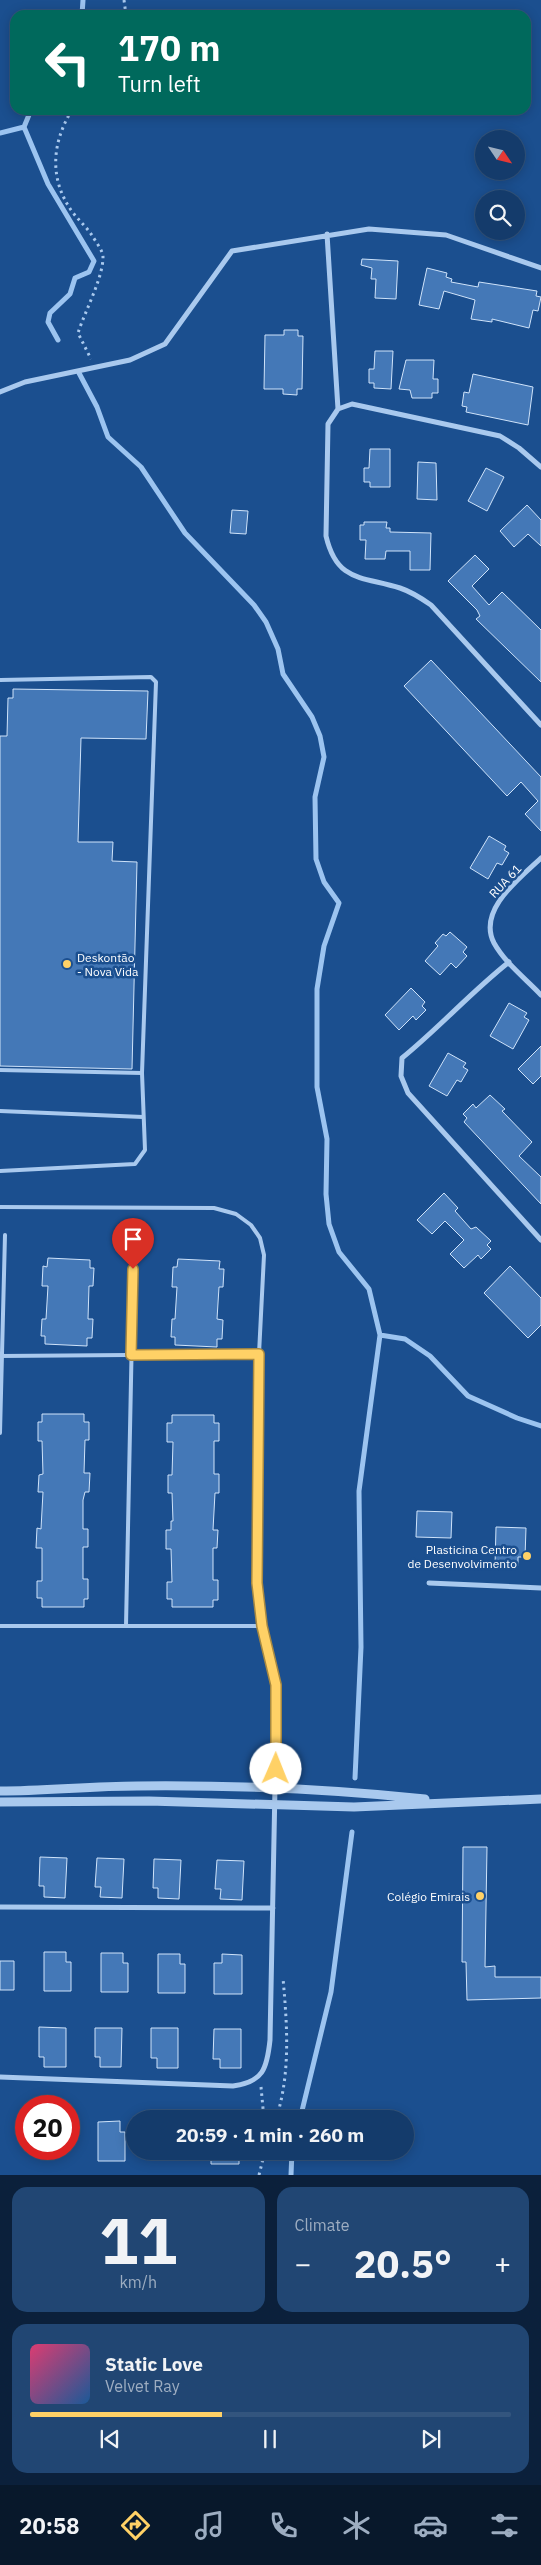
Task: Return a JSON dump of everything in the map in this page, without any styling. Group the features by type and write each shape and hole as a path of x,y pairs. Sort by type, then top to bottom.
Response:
{"street":[{"path":"0,392 25,382 130,360 165,344 232,251 326,234 369,229 446,235 541,268"},
{"path":"326,234 338,410"},
{"path":"541,467 519,448 500,436 352,404 338,410 328,424 326,528 330,551 338,565 363,580 398,587 417,595 431,605 541,725"},
{"name":"RUA 61","path":"509,962 494,942 491,921 495,906 506,892 541,858"},
{"path":"541,995 509,962 451,1013 426,1039 402,1058 400,1076 408,1093 541,1240"},
{"path":"429,1583 541,1588"},
{"path":"0,1791 46,1791 135,1786 275,1787 448,1802"},
{"path":"0,2077 233,2086 248,2084 258,2079 265,2067 270,2040 275,1787"},
{"path":"0,1802 149,1801 354,1807 541,1799"},
{"path":"0,1907 273,1908"}],"lane":[{"path":"0,680 152,676 156,682 142,1073 145,1150 135,1164 0,1171"},
{"path":"0,1070 142,1073"},
{"path":"0,1111 143,1117"},
{"path":"0,1207 214,1208 236,1214 251,1225 260,1238 264,1255 259,1354 257,1583 262,1626 276,1685 275,1787"},
{"path":"126,1626 134,1234"},
{"path":"0,1433 5,1236"},
{"path":"1,1356 259,1354"},
{"path":"0,1626 262,1626"}],"path":[{"path":"69,115 61,128 56,156 57,182 71,210 90,231 104,255 100,278 78,333 95,368"},
{"path":"279,2110 287,2059 282,1969"},
{"path":"258,2079 262,2092 263,2110"},
{"path":"259,2175 263,2160"}],"building":[{"path":"362,259 398,261 396,299 375,298 376,279 371,279 372,268 361,265"},
{"path":"427,268 447,273 446,277 452,279 451,282 478,287 479,282 537,291 536,296 541,297 538,311 533,310 529,328 492,319 492,322 471,319 475,300 444,291 439,309 419,305"},
{"path":"284,330 298,330 298,336 303,336 302,389 297,389 297,395 283,394 283,389 264,389 265,335 284,335"},
{"path":"375,351 393,351 391,389 374,388 374,383 369,383 369,369 374,369"},
{"path":"406,360 434,360 433,379 438,379 438,393 432,393 432,398 412,398 410,390 399,389"},
{"path":"473,374 533,387 528,425 466,412 467,407 462,406 464,392 469,393"},
{"path":"370,449 390,449 390,487 370,487 370,482 364,482 364,468 369,468"},
{"path":"418,462 436,463 437,500 417,499"},
{"path":"486,468 504,477 487,511 468,501"},
{"path":"527,505 541,520 541,546 528,534 514,547 500,531"},
{"path":"232,510 248,511 246,534 230,533"},
{"path":"364,522 387,522 386,528 390,528 390,532 431,533 430,570 410,570 410,551 386,551 385,559 365,559 366,540 360,540 360,525 364,525"},
{"path":"475,555 489,569 472,586 489,605 502,592 541,630 541,682 476,619 480,616 477,610 448,581"},
{"path":"431,660 541,777 541,831 525,814 538,801 521,782 507,796 404,686"},
{"name":"Deskontão - Nova Vida","path":"13,689 148,691 146,739 81,738 78,842 113,842 112,861 137,862 132,1069 0,1066 0,736 7,736 8,698 13,698"},
{"path":"489,836 506,846 504,850 509,853 502,865 497,863 488,879 470,868"},
{"path":"450,932 467,947 463,952 467,956 456,968 451,963 440,975 425,961 438,946 435,943 443,934 446,936"},
{"path":"411,988 425,1002 422,1006 426,1010 416,1020 413,1016 399,1030 385,1015"},
{"path":"509,1003 527,1013 524,1017 529,1020 513,1049 490,1036"},
{"path":"541,1046 541,1076 533,1084 518,1069"},
{"path":"448,1053 466,1063 463,1067 468,1070 461,1082 457,1080 447,1096 429,1086"},
{"path":"490,1095 505,1109 502,1111 532,1142 519,1156 541,1177 541,1204 464,1122 467,1118 463,1114 473,1104 476,1108"},
{"path":"444,1193 458,1208 455,1211 471,1229 476,1227 491,1241 487,1245 491,1249 481,1259 478,1255 464,1268 450,1254 464,1240 445,1221 432,1234 417,1220"},
{"path":"48,1258 90,1260 90,1268 94,1268 93,1286 89,1286 88,1319 93,1319 92,1338 87,1338 87,1346 45,1344 45,1336 41,1336 42,1319 46,1319 48,1286 42,1286 43,1266 47,1267"},
{"path":"178,1259 220,1261 219,1269 224,1269 223,1287 219,1287 217,1319 223,1320 222,1339 217,1339 217,1347 175,1345 175,1337 171,1337 172,1319 175,1319 177,1287 172,1287 173,1267 177,1267"},
{"path":"510,1266 541,1298 541,1325 528,1338 484,1293"},
{"path":"42,1414 84,1414 84,1422 89,1422 89,1440 85,1440 84,1473 90,1473 89,1492 85,1492 83,1500 83,1529 88,1529 88,1547 83,1547 83,1579 88,1579 88,1599 84,1599 84,1607 42,1607 42,1598 37,1598 37,1581 42,1581 42,1548 36,1548 37,1528 41,1529 43,1492 38,1492 39,1475 43,1474 42,1441 38,1441 38,1422 42,1422"},
{"path":"172,1415 214,1415 214,1423 219,1423 219,1441 214,1441 214,1474 219,1474 219,1493 215,1493 213,1530 218,1530 217,1548 213,1548 213,1580 218,1580 218,1600 213,1600 213,1607 172,1607 172,1599 167,1599 167,1582 172,1582 171,1549 166,1549 166,1530 171,1530 171,1521 173,1521 172,1493 168,1493 168,1475 172,1475 173,1442 167,1442 167,1423 172,1423"},
{"path":"417,1511 452,1512 451,1538 416,1537"},
{"path":"496,1527 526,1528 525,1557 518,1557 518,1566 495,1566"},
{"path":"463,1847 487,1847 485,1967 495,1966 495,1977 541,1977 541,1998 467,2000 466,1962 462,1962"},
{"path":"40,1857 67,1858 65,1898 44,1897 44,1886 39,1886"},
{"path":"97,1858 124,1859 122,1898 100,1897 101,1887 95,1887"},
{"path":"154,1859 181,1860 179,1899 158,1898 158,1888 153,1888"},
{"path":"217,1860 244,1861 242,1900 220,1899 221,1889 215,1889"},
{"path":"44,1952 66,1952 66,1962 71,1962 71,1991 44,1991"},
{"path":"101,1953 123,1953 123,1963 128,1963 128,1992 101,1992"},
{"path":"158,1954 180,1954 180,1964 185,1964 185,1993 158,1993"},
{"path":"222,1954 242,1955 242,1994 214,1994 214,1963 222,1963"},
{"path":"0,1961 14,1961 14,1990 0,1990"},
{"path":"39,2027 66,2028 66,2067 44,2067 44,2057 39,2057"},
{"path":"95,2028 122,2028 121,2067 100,2067 100,2057 95,2057"},
{"path":"151,2028 178,2028 178,2068 157,2068 157,2058 151,2058"},
{"path":"214,2029 241,2029 241,2068 220,2068 220,2059 213,2059"},
{"path":"120,2121 120,2132 125,2132 125,2161 98,2161 98,2122"},
{"path":"211,2160 239,2160 239,2164 211,2164"}],"waterway":[{"path":"82,10 83,0"},
{"path":"29,115 24,127 48,184 94,261 89,272 75,278 70,294 50,313 48,322 58,340"},
{"path":"0,133 24,127"},
{"path":"79,373 97,407 108,437 141,467 185,533 254,605 266,622 278,649 283,674 312,717 320,736 324,757 315,797 316,859 324,882 339,903 324,946 317,989 317,1087 327,1139 326,1194 329,1224 339,1252 369,1289 380,1335 359,1491 361,1647 355,1778"},
{"path":"380,1335 405,1339 430,1356 468,1396 517,1418 541,1426"},
{"path":"302,2110 331,1992 352,1832"},
{"path":"291,2175 292,2160"}],"place":[{"name":"Deskontão - Nova Vida","path":"67,964"},
{"name":"Plasticina Centro de Desenvolvimento","path":"527,1556"},
{"name":"Colégio Emirais","path":"480,1896"}],"route":[{"path":"133,1269 131,1355 259,1354 257,1583 262,1626 276,1685 276,1769"}]}
